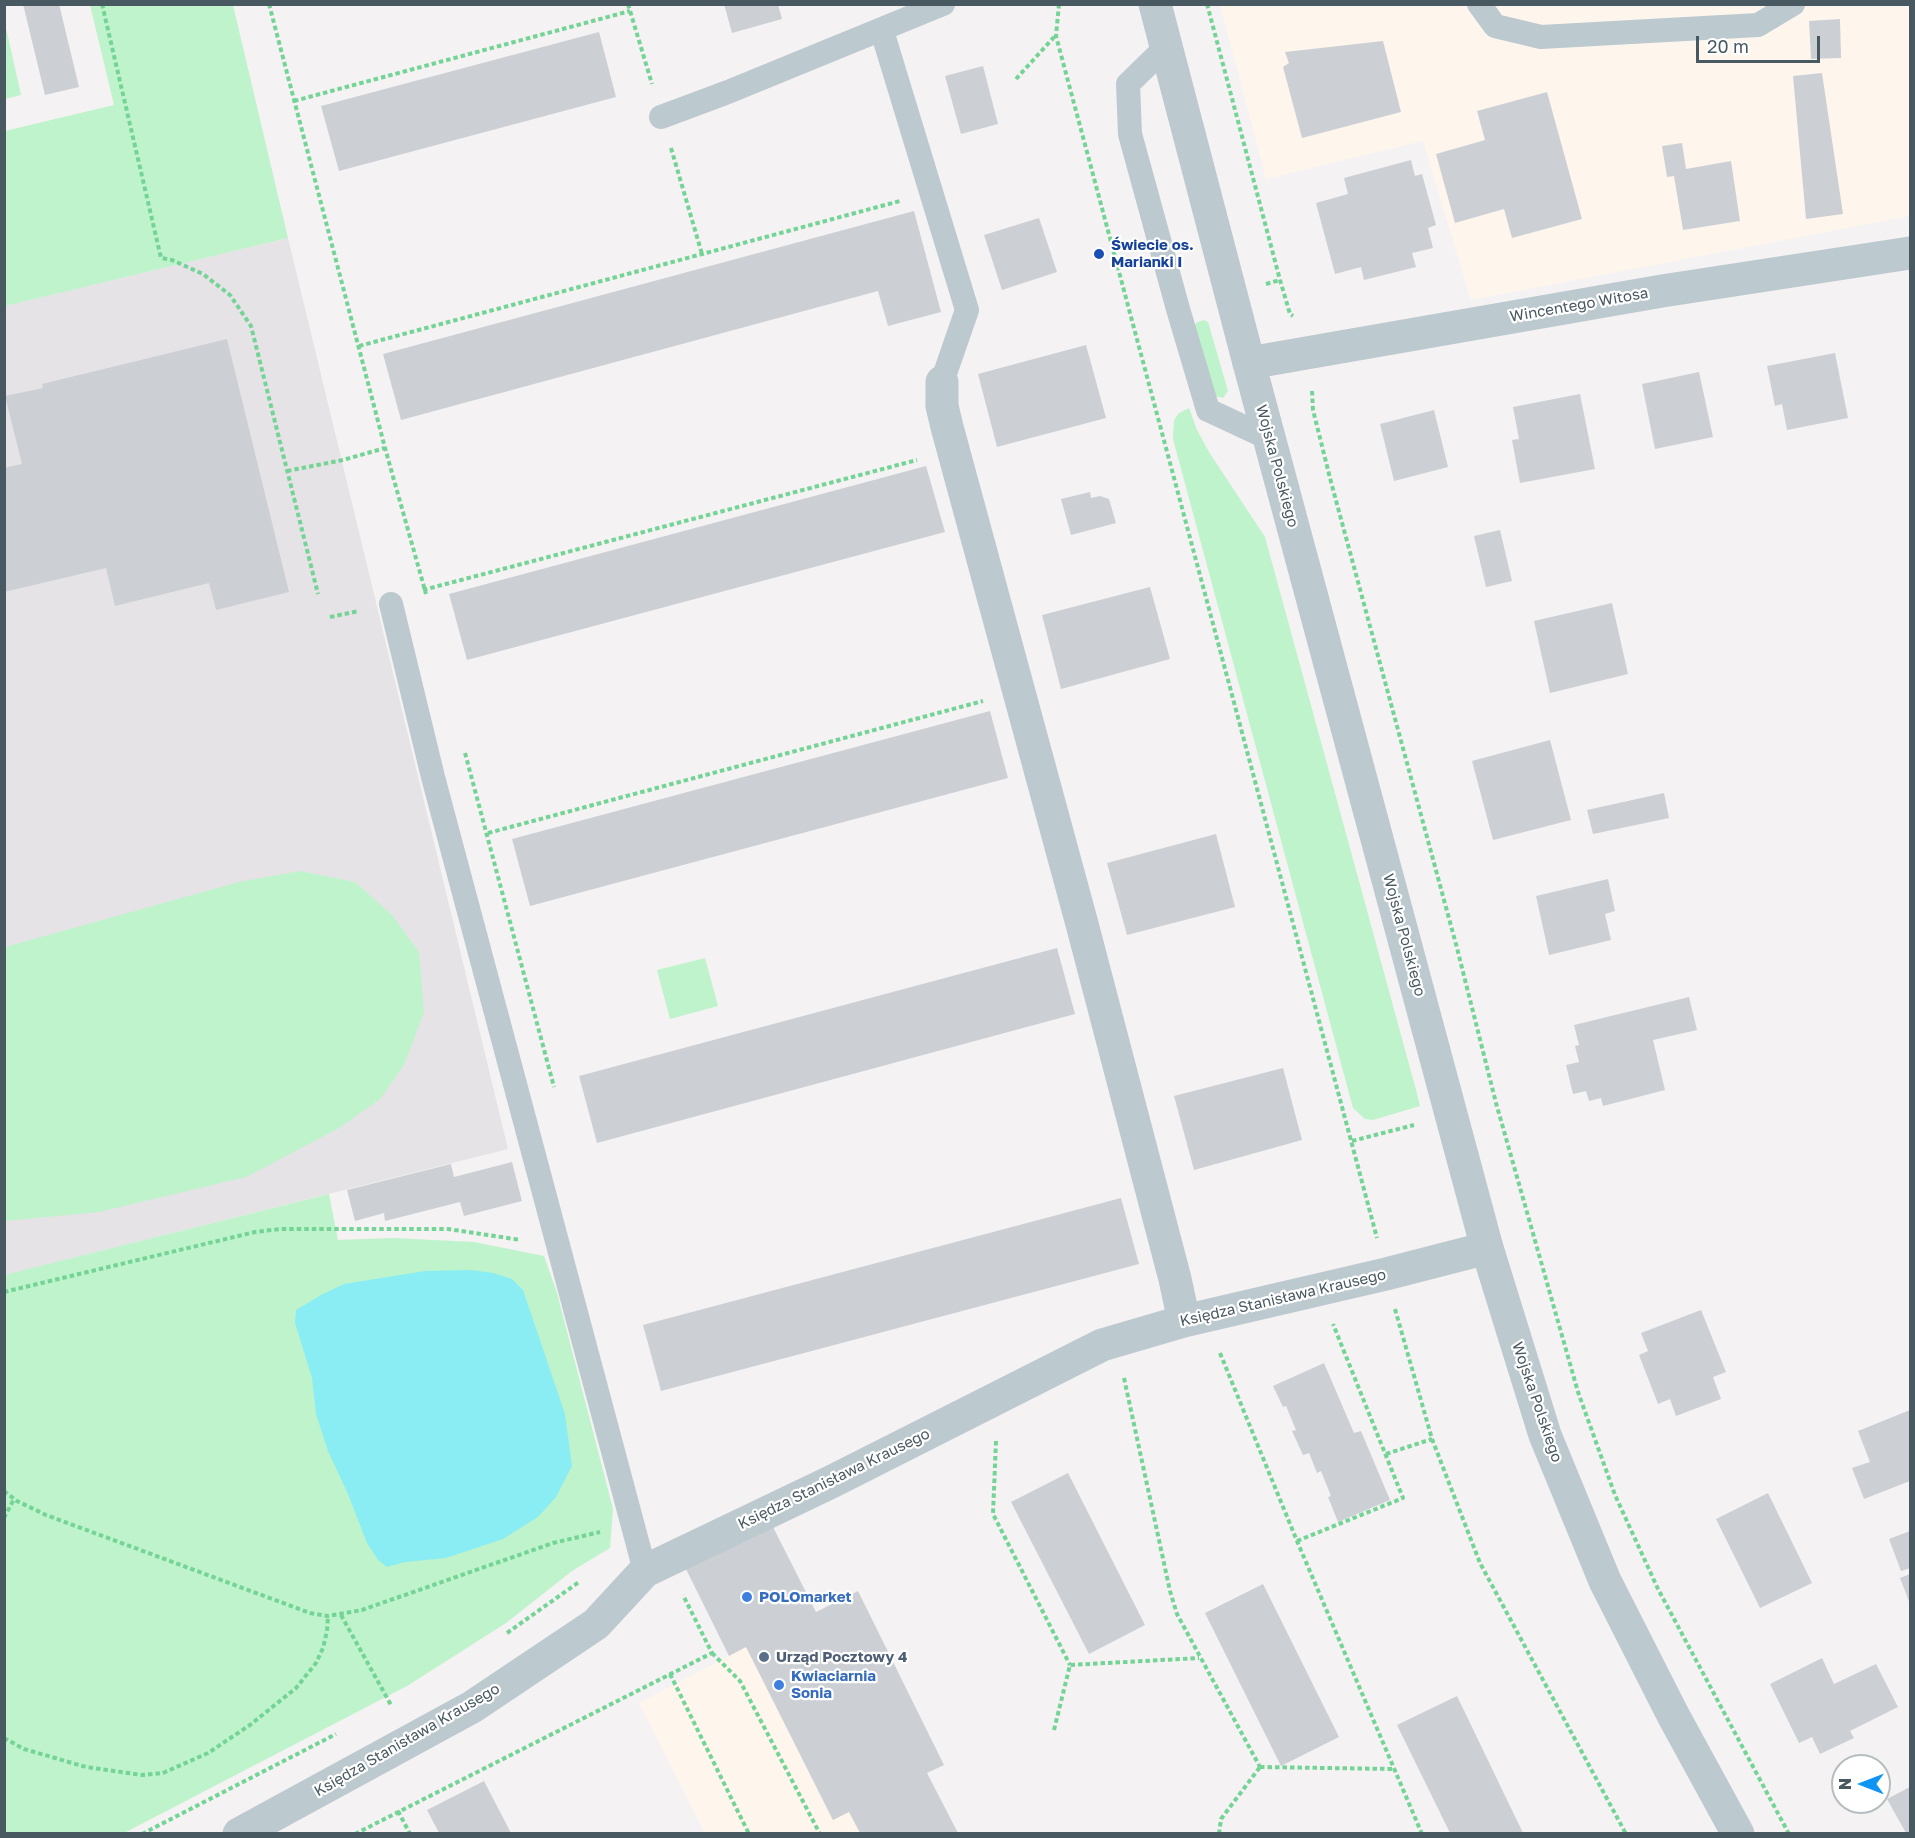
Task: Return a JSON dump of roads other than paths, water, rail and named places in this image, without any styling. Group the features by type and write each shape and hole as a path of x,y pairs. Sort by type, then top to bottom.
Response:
{"street":[{"name":"Wojska Polskiego","path":"1155,4 1487,1248 1545,1435 1605,1581 1673,1715 1738,1833"},
{"name":"Wincentego Witosa","path":"1249,363 1662,291 1911,253"},
{"path":"942,382 942,406 947,427 1082,924 1184,1321"},
{"name":"Księdza Stanisława Krausego","path":"239,1833 472,1707 596,1624 642,1558 674,1557 831,1482 1102,1345 1184,1321 1487,1248"}],"lane":[{"path":"662,117 728,93 943,4"},
{"path":"1479,4 1495,26 1541,37 1758,25 1793,4"},
{"path":"882,31 967,310 942,382"},
{"path":"1166,47 1128,84 1130,134 1208,411 1270,439"},
{"path":"391,604 436,789 642,1558"}],"water":[{"path":"471,1270 512,1279 523,1290 565,1414 572,1466 556,1497 538,1517 503,1539 446,1558 405,1562 387,1567 378,1560 367,1543 328,1451 316,1414 312,1378 295,1323 296,1310 344,1284 425,1271"}],"place":[{"name":"Świecie os. Marianki I","path":"1099,254"},
{"name":"POLOmarket","path":"747,1597"},
{"name":"Urząd Pocztowy 4","path":"764,1657"},
{"name":"Kwiaciarnia Sonia","path":"779,1685"}]}
